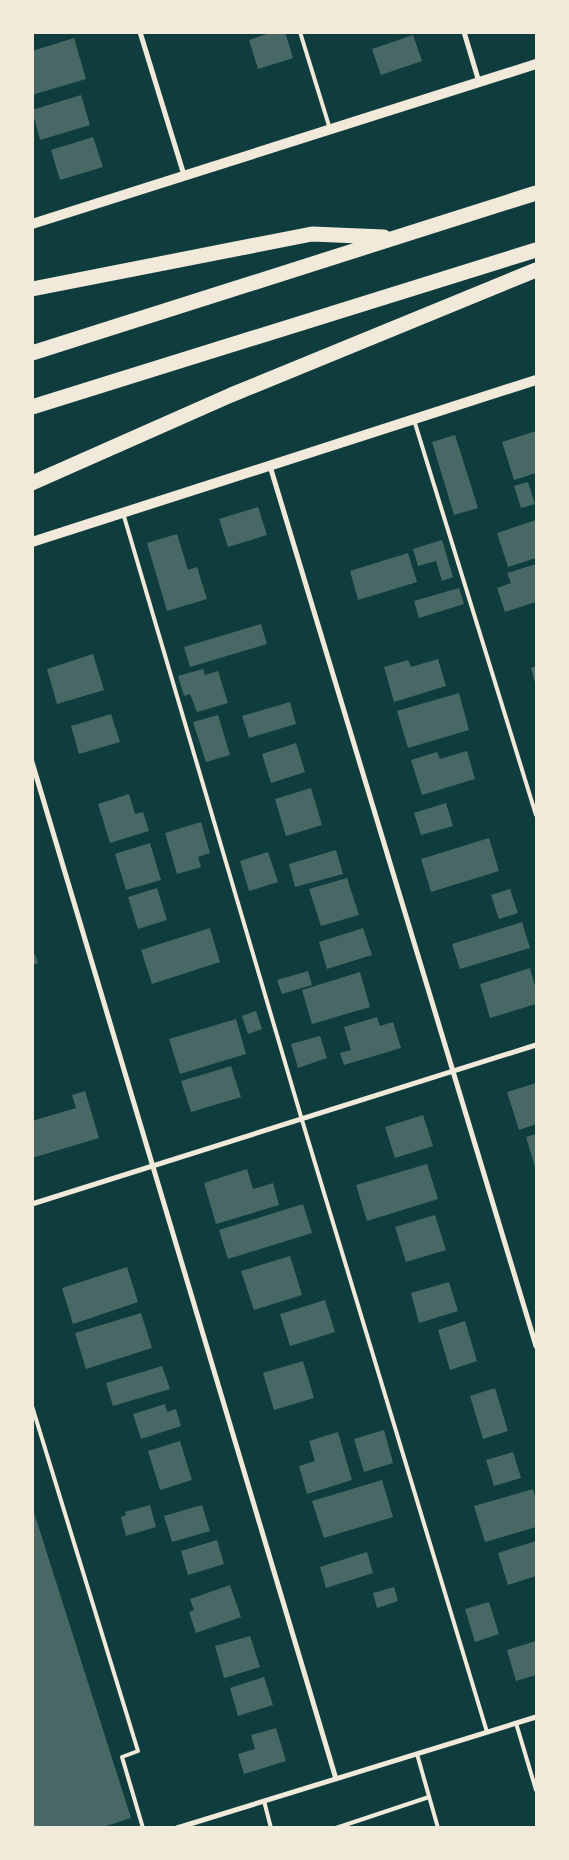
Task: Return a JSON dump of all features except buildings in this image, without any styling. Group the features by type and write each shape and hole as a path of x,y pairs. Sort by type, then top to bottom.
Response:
{"highway":[{"path":"32,353 536,193"},
{"path":"32,289 312,234 393,238"},
{"path":"32,407 536,250"},
{"path":"32,483 231,395 536,270"}],"main road":[{"path":"33,224 536,64"},
{"path":"32,542 536,380"}],"street":[{"path":"140,32 184,176"},
{"path":"464,32 479,82"},
{"path":"270,466 536,1346"},
{"path":"32,762 336,1779"},
{"path":"32,1204 536,1045"},
{"path":"178,1827 536,1717"}],"lane":[{"path":"300,32 330,129"},
{"path":"414,420 536,814"},
{"path":"123,512 302,1120 488,1732"},
{"path":"32,1406 138,1751 122,1757 143,1828"},
{"path":"516,1723 535,1778 536,1790"},
{"path":"417,1754 438,1828"},
{"path":"336,1828 429,1797"},
{"path":"264,1801 271,1828"}]}
